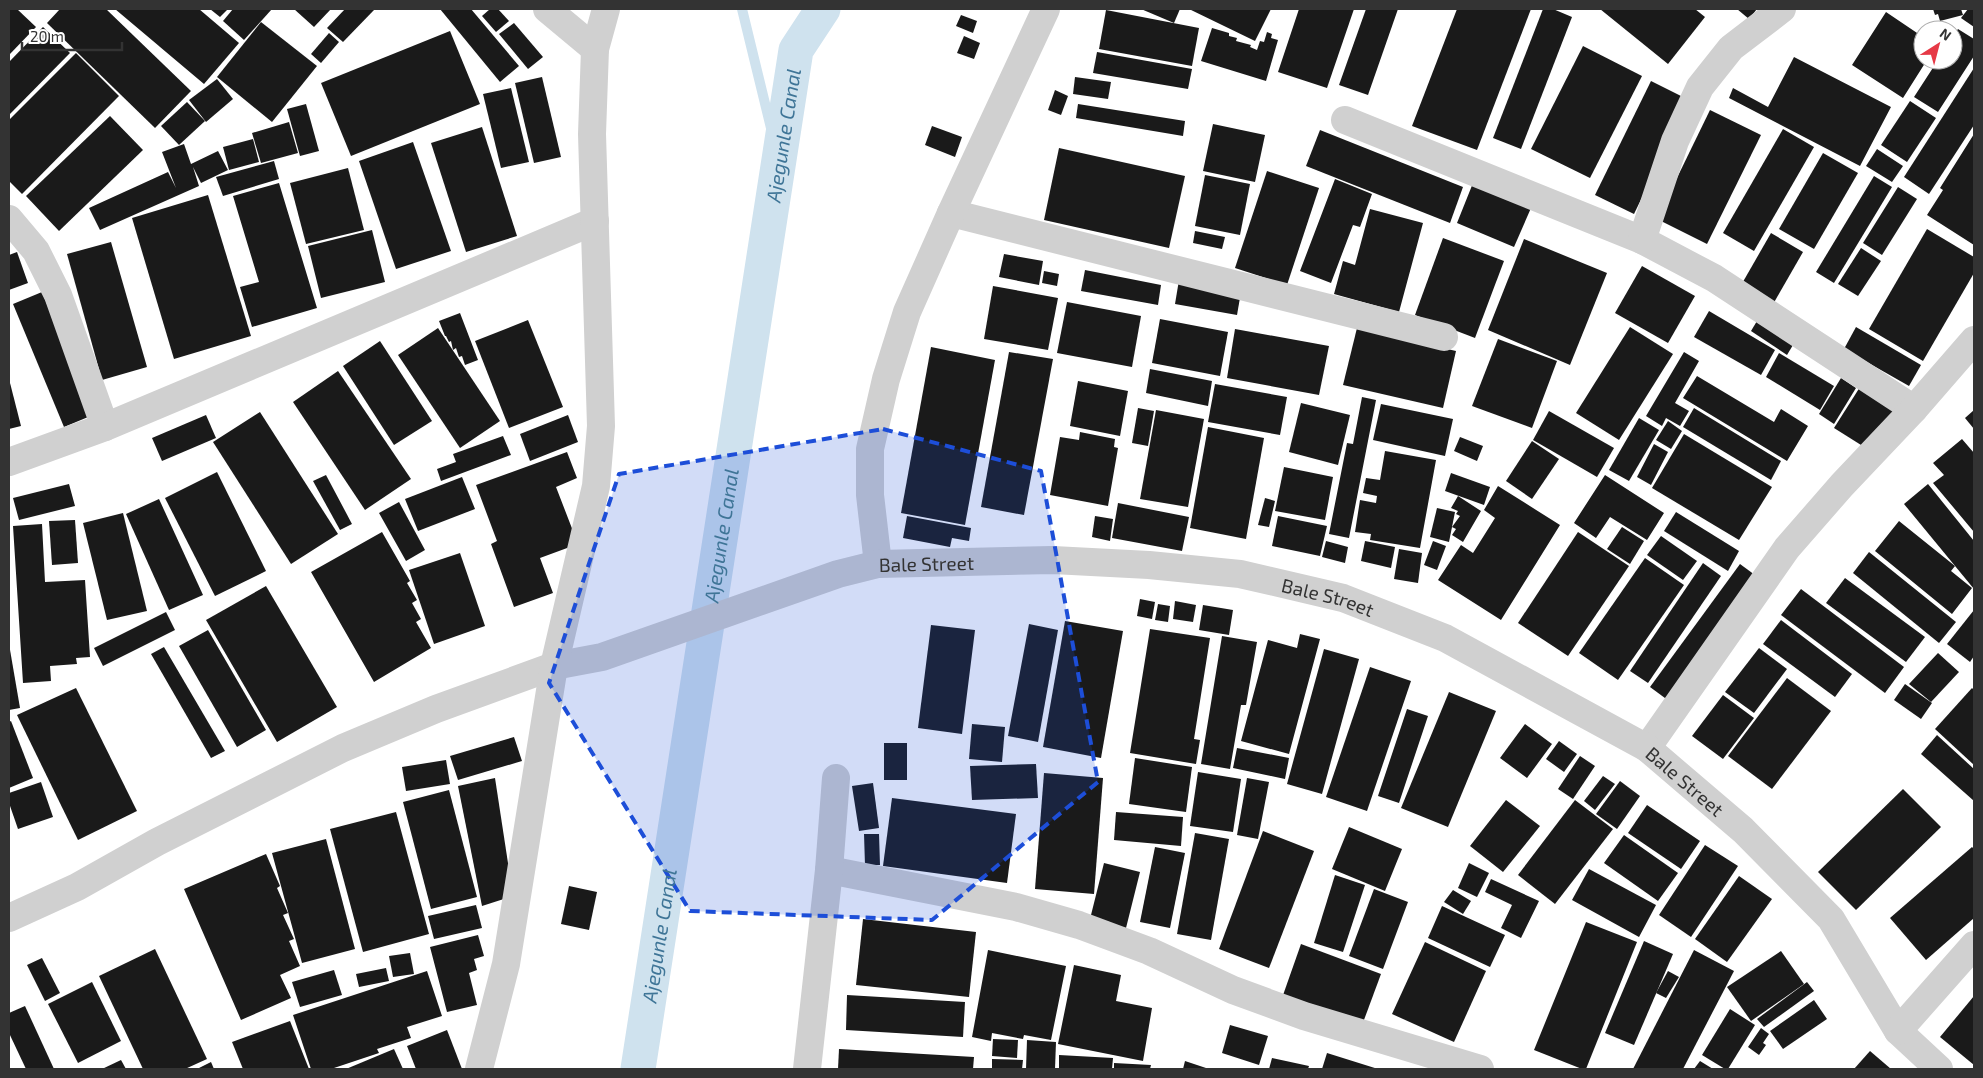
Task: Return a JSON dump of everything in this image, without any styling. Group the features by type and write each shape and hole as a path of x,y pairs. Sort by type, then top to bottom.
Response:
{"street":[{"path":"547,9 595,48"},
{"path":"479,1069 506,964 554,666 596,486 601,426 592,134 595,48 606,9"},
{"path":"878,564 870,495 870,449 886,379 907,312 1046,9"},
{"path":"1642,240 1674,141 1700,87 1731,48 1782,9"},
{"path":"1345,120 1642,240 1714,278 1914,409"},
{"path":"951,213 1444,337"},
{"path":"9,219 36,251 58,295 105,427"},
{"path":"9,462 105,427 595,221"},
{"path":"1647,748 1787,548 1842,485 1914,409 1974,340"},
{"name":"Bale Street","path":"9,918 77,887 157,842 343,748 436,709 554,666 602,657 838,574 878,564 1053,560 1150,565 1240,574 1343,598 1445,638 1647,748 1743,830 1831,919 1898,1031 1939,1069"},
{"path":"807,1069 836,778"},
{"path":"828,870 1016,907 1079,925 1148,951 1233,990 1304,1016 1480,1069"},
{"path":"1898,1031 1974,945"}],"highlighted area":[{"path":"883,429 1041,471 1098,782 932,920 690,911 549,683 619,474"}],"building":[{"path":"9,9 17,9 36,27 9,55"},
{"path":"60,9 106,9 191,91 155,128 47,23"},
{"path":"115,9 199,9 239,43 204,84"},
{"path":"210,9 228,9 220,17"},
{"path":"233,9 272,9 244,40 223,21"},
{"path":"294,9 331,9 314,27"},
{"path":"345,9 375,9 343,42 327,28"},
{"path":"440,9 471,9 519,66 500,82"},
{"path":"490,9 498,9 509,21 496,32 482,16"},
{"path":"1141,9 1180,9 1174,23"},
{"path":"1189,9 1271,9 1255,41"},
{"path":"1299,9 1354,9 1327,88 1278,72"},
{"path":"1366,9 1398,9 1368,95 1339,85"},
{"path":"1457,9 1531,9 1477,150 1412,126"},
{"path":"1543,9 1553,9 1572,17 1521,149 1493,138"},
{"path":"1600,9 1695,9 1705,17 1668,64"},
{"path":"1737,9 1757,9 1749,19"},
{"path":"1933,9 1961,9 1963,15 1940,20 1938,14 1935,15"},
{"path":"1968,9 1974,9 1974,27 1961,18"},
{"path":"1106,10 1199,28 1192,66 1099,49"},
{"path":"1886,12 1913,30 1913,70 1921,70 1903,98 1852,65"},
{"path":"961,15 977,21 973,33 956,26"},
{"path":"261,22 317,66 272,122 217,77"},
{"path":"514,23 543,57 528,69 499,34"},
{"path":"43,27 70,53 9,115 9,62"},
{"path":"1212,28 1229,33 1229,36 1237,38 1236,41 1251,45 1250,47 1257,50 1260,41 1264,42 1267,32 1272,34 1271,38 1278,40 1266,81 1201,61"},
{"path":"450,31 480,104 351,156 321,83"},
{"path":"1963,32 1974,39 1974,56 1938,112 1914,97 1932,70 1963,70"},
{"path":"329,33 339,42 321,63 311,54"},
{"path":"964,36 980,43 974,59 957,53"},
{"path":"1583,46 1642,76 1590,178 1531,149"},
{"path":"1097,52 1192,69 1188,89 1093,73"},
{"path":"76,53 119,96 22,194 9,181 9,120"},
{"path":"1794,57 1891,107 1860,166 1729,98 1733,88 1768,107"},
{"path":"1974,68 1974,125 1929,194 1904,177"},
{"path":"542,77 561,157 534,163 515,83"},
{"path":"1075,77 1111,82 1108,99 1073,94"},
{"path":"217,79 233,99 206,122 189,100"},
{"path":"1651,81 1689,100 1634,214 1595,195"},
{"path":"511,88 529,162 501,168 483,94"},
{"path":"1055,90 1068,96 1061,115 1048,110"},
{"path":"1910,101 1936,118 1907,162 1881,145"},
{"path":"187,102 205,121 179,145 161,126"},
{"path":"306,104 319,151 300,156 287,109"},
{"path":"1078,104 1185,121 1183,136 1076,118"},
{"path":"1710,110 1761,135 1707,244 1657,219"},
{"path":"110,116 143,150 59,231 26,196"},
{"path":"289,122 298,153 261,163 252,133"},
{"path":"1213,124 1265,135 1255,182 1203,171"},
{"path":"932,126 962,137 955,157 925,145"},
{"path":"482,127 517,236 466,252 431,143"},
{"path":"1783,129 1814,147 1754,251 1723,233"},
{"path":"1320,130 1463,187 1450,223 1306,166"},
{"path":"1974,134 1974,245 1927,215 1943,190 1940,188"},
{"path":"253,139 259,162 229,170 223,147"},
{"path":"413,142 451,251 396,269 359,161"},
{"path":"184,144 191,164 218,151 228,170 201,183 193,167 199,186 100,230 89,208 168,172 176,188 162,152"},
{"path":"1059,148 1185,176 1169,248 1044,220"},
{"path":"1877,149 1903,166 1892,182 1866,166"},
{"path":"1823,153 1858,173 1814,249 1779,229"},
{"path":"274,161 279,179 223,196 216,177"},
{"path":"348,168 364,230 306,244 290,183"},
{"path":"1267,171 1319,188 1287,285 1235,268"},
{"path":"1205,175 1250,184 1240,235 1195,226"},
{"path":"1874,176 1892,187 1834,283 1816,272"},
{"path":"1335,179 1372,194 1360,227 1353,225 1331,283 1300,271"},
{"path":"279,183 317,308 252,327 240,287 259,282 233,196"},
{"path":"1473,183 1531,208 1514,247 1457,223"},
{"path":"1898,187 1917,199 1882,255 1863,243"},
{"path":"208,195 251,336 174,359 132,218"},
{"path":"1370,209 1423,223 1399,312 1334,294 1343,261 1355,265"},
{"path":"1927,229 1974,257 1974,273 1923,361 1869,329"},
{"path":"372,230 385,282 321,298 308,246"},
{"path":"1195,231 1225,237 1222,249 1193,243"},
{"path":"1771,233 1803,252 1772,306 1740,287"},
{"path":"1443,238 1504,261 1475,338 1415,315"},
{"path":"1524,239 1607,273 1570,365 1488,330"},
{"path":"111,242 147,367 102,380 67,254"},
{"path":"1861,248 1881,261 1858,296 1838,284"},
{"path":"17,252 28,283 9,290 9,255"},
{"path":"1004,254 1043,261 1039,285 999,277"},
{"path":"1642,266 1695,296 1668,343 1615,313"},
{"path":"1085,270 1161,285 1158,305 1081,291"},
{"path":"1044,271 1059,274 1057,286 1042,283"},
{"path":"1179,280 1241,292 1237,315 1175,304"},
{"path":"993,286 1058,298 1048,350 984,339"},
{"path":"42,292 93,415 64,427 13,304"},
{"path":"1067,302 1141,316 1132,367 1057,353"},
{"path":"1709,311 1775,350 1761,375 1694,337"},
{"path":"460,313 478,360 465,365 462,356 459,357 456,348 453,350 451,341 449,342 445,336 439,321"},
{"path":"1160,319 1228,332 1220,376 1152,363"},
{"path":"528,320 563,407 509,428 475,341"},
{"path":"1757,321 1793,345 1787,355 1751,331"},
{"path":"1630,327 1673,354 1619,440 1576,413"},
{"path":"1856,327 1921,365 1909,386 1844,349"},
{"path":"438,328 500,421 460,448 398,355"},
{"path":"1357,328 1456,351 1443,408 1343,385"},
{"path":"1235,329 1329,346 1319,395 1227,378"},
{"path":"1498,339 1557,361 1532,428 1472,406"},
{"path":"380,341 432,421 394,445 343,366"},
{"path":"931,347 995,360 965,525 901,513"},
{"path":"1009,352 1053,359 1024,515 981,507"},
{"path":"1684,352 1699,361 1675,403 1689,411 1680,426 1666,418 1662,426 1646,416"},
{"path":"1779,353 1834,386 1820,410 1766,377"},
{"path":"1150,369 1212,381 1208,406 1146,393"},
{"path":"338,371 411,479 365,510 293,402"},
{"path":"1697,376 1774,422 1781,409 1808,426 1787,461 1683,398"},
{"path":"1841,378 1856,388 1834,424 1819,414"},
{"path":"9,379 21,426 9,429"},
{"path":"1078,381 1128,391 1120,436 1070,426"},
{"path":"1215,384 1287,397 1280,435 1208,422"},
{"path":"1860,387 1895,409 1869,450 1834,428"},
{"path":"1362,397 1376,400 1349,538 1329,534 1347,443 1353,444"},
{"path":"1301,403 1350,415 1338,465 1289,452"},
{"path":"1381,404 1453,419 1445,456 1373,440"},
{"path":"1138,408 1154,411 1148,446 1132,443"},
{"path":"1694,408 1781,461 1771,480 1683,427"},
{"path":"1156,410 1204,419 1188,507 1140,499"},
{"path":"1974,410 1974,429 1965,418"},
{"path":"1549,411 1614,448 1597,477 1533,440"},
{"path":"260,412 338,534 291,564 213,442"},
{"path":"206,415 216,438 162,461 152,438"},
{"path":"568,415 578,442 530,461 520,434"},
{"path":"1639,418 1659,430 1629,481 1609,470"},
{"path":"1668,421 1682,431 1671,449 1656,440"},
{"path":"1208,427 1264,438 1246,539 1190,528"},
{"path":"1080,432 1115,439 1114,447 1118,448 1108,506 1050,495 1060,437 1079,440"},
{"path":"1684,434 1772,487 1739,540 1652,488"},
{"path":"503,436 511,455 441,481 437,469 456,462 453,454"},
{"path":"1460,437 1483,446 1477,461 1454,451"},
{"path":"1962,439 1974,453 1974,532 1933,483 1944,475 1933,463"},
{"path":"1532,441 1559,459 1532,499 1506,481"},
{"path":"1654,444 1668,452 1651,485 1637,477"},
{"path":"1385,451 1436,460 1420,548 1370,540 1371,534 1355,532 1360,500 1376,503 1377,496 1363,493 1366,478 1380,480"},
{"path":"567,452 577,478 556,487 578,544 540,558 553,593 514,607 491,544 497,541 476,485"},
{"path":"1284,467 1333,477 1325,520 1275,511"},
{"path":"217,472 266,571 215,596 165,498"},
{"path":"1451,473 1490,487 1484,505 1445,491"},
{"path":"326,475 352,524 340,530 313,481"},
{"path":"1605,475 1664,513 1647,540 1610,517 1596,538 1574,523"},
{"path":"462,477 475,509 418,531 405,499"},
{"path":"69,484 75,506 19,520 13,498"},
{"path":"1928,484 1974,541 1974,589 1904,504"},
{"path":"1498,486 1560,525 1501,620 1438,580 1461,545 1473,553 1495,518 1484,510"},
{"path":"1458,496 1481,511 1463,542 1452,535 1456,529 1452,527 1460,516 1456,514 1458,511 1451,508"},
{"path":"1265,498 1275,501 1269,527 1258,525"},
{"path":"159,499 203,595 169,610 126,514"},
{"path":"399,502 425,550 406,561 379,513"},
{"path":"1118,503 1189,517 1182,551 1112,538"},
{"path":"1437,508 1455,512 1449,542 1430,537"},
{"path":"1676,512 1739,551 1728,571 1664,531"},
{"path":"123,513 147,611 107,620 83,523"},
{"path":"907,516 971,528 969,541 952,538 950,547 903,538"},
{"path":"1095,516 1113,519 1110,541 1092,537"},
{"path":"1278,516 1327,526 1320,556 1272,546"},
{"path":"75,520 78,563 52,565 49,521"},
{"path":"1899,521 1955,566 1951,571 1972,588 1952,614 1875,551"},
{"path":"42,524 45,582 85,580 90,657 76,658 77,664 50,666 51,681 23,683 13,526"},
{"path":"1622,527 1644,541 1630,564 1607,549"},
{"path":"382,532 410,581 407,583 417,600 412,603 421,619 416,622 431,648 374,682 311,572"},
{"path":"1578,532 1629,566 1568,656 1518,623"},
{"path":"1661,536 1697,561 1683,580 1647,555"},
{"path":"1326,541 1348,547 1345,563 1322,557"},
{"path":"1365,541 1395,547 1391,568 1361,561"},
{"path":"1433,541 1446,546 1437,570 1424,565"},
{"path":"1399,549 1422,553 1418,583 1394,579"},
{"path":"1869,552 1956,622 1939,643 1853,573"},
{"path":"460,553 485,626 434,644 409,570"},
{"path":"1645,558 1684,585 1618,680 1579,653"},
{"path":"1703,563 1721,576 1648,683 1630,671"},
{"path":"1740,564 1759,578 1669,701 1650,687"},
{"path":"1845,578 1925,637 1906,662 1826,603"},
{"path":"266,586 337,707 277,742 206,620"},
{"path":"1801,589 1904,667 1885,693 1781,615"},
{"path":"1140,599 1155,602 1152,619 1137,616"},
{"path":"1175,601 1196,605 1193,622 1173,619"},
{"path":"1158,604 1170,606 1168,622 1155,620"},
{"path":"1203,605 1233,610 1229,635 1199,630"},
{"path":"1974,610 1974,656 1970,662 1947,644"},
{"path":"166,612 175,630 103,666 94,648"},
{"path":"1781,620 1852,674 1835,697 1763,644"},
{"path":"1065,621 1123,631 1101,758 1043,747"},
{"path":"1029,624 1058,630 1038,742 1008,736"},
{"path":"931,625 975,630 962,734 918,728"},
{"path":"1150,629 1210,638 1194,739 1200,740 1196,764 1130,753"},
{"path":"208,630 266,730 237,747 179,646"},
{"path":"1300,634 1320,639 1289,754 1241,741 1268,640 1297,648"},
{"path":"1222,636 1257,642 1246,705 1241,705 1230,769 1201,764"},
{"path":"9,644 20,708 9,710"},
{"path":"164,647 225,751 211,758 151,654"},
{"path":"1759,648 1787,669 1754,713 1725,692"},
{"path":"1324,649 1359,659 1322,794 1287,784"},
{"path":"1938,653 1959,672 1931,702 1909,684"},
{"path":"1370,667 1411,681 1367,811 1326,797"},
{"path":"1787,678 1831,711 1772,789 1728,756"},
{"path":"1905,684 1932,703 1921,719 1894,700"},
{"path":"76,688 137,811 78,840 17,715"},
{"path":"1972,688 1974,690 1974,765 1935,729"},
{"path":"1449,692 1496,711 1448,827 1401,808"},
{"path":"1723,695 1754,718 1723,759 1692,736"},
{"path":"1407,709 1428,716 1399,803 1378,796"},
{"path":"11,721 33,778 9,788 9,722"},
{"path":"972,724 1005,727 1002,762 969,759"},
{"path":"1525,724 1552,744 1527,778 1500,758"},
{"path":"1937,735 1974,769 1974,801 1921,754"},
{"path":"514,737 522,761 458,780 450,756"},
{"path":"1559,741 1577,754 1564,772 1546,759"},
{"path":"884,743 907,743 907,780 884,780"},
{"path":"1237,748 1289,758 1285,779 1233,768"},
{"path":"1580,756 1595,766 1573,799 1558,789"},
{"path":"1135,758 1192,767 1186,812 1129,804"},
{"path":"446,760 450,784 406,791 402,767"},
{"path":"1036,764 1038,798 972,800 970,766"},
{"path":"1198,772 1241,779 1233,832 1190,826"},
{"path":"1044,773 1103,778 1094,894 1035,889"},
{"path":"1603,776 1615,784 1595,810 1584,801"},
{"path":"495,778 513,896 482,906 458,786"},
{"path":"1247,778 1269,782 1258,839 1237,835"},
{"path":"1620,781 1640,796 1617,829 1596,814"},
{"path":"41,782 53,817 18,829 9,803 9,793"},
{"path":"873,783 879,828 859,831 852,786"},
{"path":"1903,789 1941,827 1856,910 1818,872"},
{"path":"449,790 477,897 431,909 403,802"},
{"path":"892,798 1016,814 1007,883 883,866"},
{"path":"1506,800 1540,826 1503,872 1470,846"},
{"path":"1575,800 1613,829 1555,904 1518,875"},
{"path":"1647,805 1700,841 1681,869 1628,833"},
{"path":"396,812 429,934 363,952 330,829"},
{"path":"1116,812 1183,817 1181,846 1114,840"},
{"path":"1349,827 1402,849 1385,891 1332,869"},
{"path":"1263,831 1314,851 1269,968 1219,949"},
{"path":"1195,833 1229,839 1211,940 1177,934"},
{"path":"864,834 879,834 880,865 865,865"},
{"path":"1624,835 1678,873 1658,901 1604,863"},
{"path":"326,839 355,949 302,963 272,853"},
{"path":"1705,845 1738,866 1691,937 1659,915"},
{"path":"1155,847 1185,853 1170,928 1140,922"},
{"path":"1972,847 1974,849 1974,918 1926,960 1890,918"},
{"path":"266,854 280,886 277,888 288,913 283,915 294,939 289,941 300,966 280,975 291,998 241,1020 184,889"},
{"path":"1104,863 1140,872 1126,928 1090,919"},
{"path":"1469,863 1489,873 1477,897 1458,888"},
{"path":"1589,869 1656,905 1639,937 1572,900"},
{"path":"1335,875 1365,885 1343,952 1314,943"},
{"path":"1739,876 1772,899 1727,962 1695,939"},
{"path":"1491,879 1539,901 1521,938 1501,928 1512,905 1485,892"},
{"path":"569,886 597,892 589,930 561,924"},
{"path":"1374,889 1408,902 1383,969 1349,956"},
{"path":"1453,890 1471,901 1463,914 1444,902"},
{"path":"476,905 482,928 434,939 428,916"},
{"path":"1442,906 1505,935 1490,967 1428,938"},
{"path":"863,919 976,932 969,997 856,985"},
{"path":"1586,922 1637,942 1586,1069 1582,1069 1534,1050"},
{"path":"478,935 484,956 474,959 477,970 469,973 477,1005 447,1012 430,947"},
{"path":"1644,941 1673,954 1634,1045 1605,1033"},
{"path":"1425,942 1486,971 1454,1042 1392,1014"},
{"path":"1301,944 1381,974 1361,1028 1282,998"},
{"path":"155,949 207,1059 185,1069 143,1069 99,976"},
{"path":"988,950 1066,966 1051,1040 1024,1035 1023,1039 992,1033 991,1041 972,1037"},
{"path":"1694,950 1734,971 1683,1069 1633,1069"},
{"path":"1781,951 1804,984 1751,1021 1727,987"},
{"path":"410,953 414,974 393,977 389,956"},
{"path":"42,958 60,993 45,1001 27,965"},
{"path":"1074,965 1121,975 1116,1001 1152,1008 1143,1061 1058,1044"},
{"path":"386,968 389,981 359,987 356,974"},
{"path":"334,970 342,995 300,1007 292,982"},
{"path":"427,971 442,1016 407,1027 411,1038 377,1049 379,1053 331,1069 311,1069 293,1015"},
{"path":"1668,971 1679,977 1666,998 1656,993"},
{"path":"92,982 121,1041 78,1063 48,1004"},
{"path":"1807,982 1814,991 1764,1027 1757,1019"},
{"path":"847,995 965,1002 963,1037 846,1030"},
{"path":"1974,996 1974,1065 1940,1037"},
{"path":"1814,1000 1827,1019 1783,1049 1770,1031"},
{"path":"25,1006 54,1069 26,1069 9,1033 9,1013"},
{"path":"1730,1009 1755,1025 1728,1069 1725,1069 1702,1055"},
{"path":"290,1021 309,1069 243,1069 232,1042"},
{"path":"1230,1025 1268,1036 1259,1065 1222,1053"},
{"path":"1761,1028 1769,1034 1763,1043 1766,1045 1759,1055 1748,1047"},
{"path":"447,1030 462,1069 416,1069 407,1046"},
{"path":"993,1039 1018,1040 1017,1058 992,1056"},
{"path":"1027,1040 1056,1042 1055,1069 1026,1069"},
{"path":"394,1049 403,1069 346,1069"},
{"path":"839,1049 974,1057 973,1069 838,1069"},
{"path":"1870,1051 1891,1069 1854,1069"},
{"path":"1327,1053 1378,1069 1322,1069"},
{"path":"1059,1055 1113,1058 1112,1069 1059,1069"},
{"path":"1272,1058 1309,1066 1308,1069 1269,1069"},
{"path":"992,1059 1023,1060 1022,1069 992,1069"},
{"path":"121,1060 126,1069 102,1069"},
{"path":"1185,1061 1209,1069 1183,1069"},
{"path":"1700,1061 1713,1069 1694,1069"},
{"path":"211,1062 214,1069 197,1069"},
{"path":"1114,1063 1151,1065 1150,1069 1114,1069"}],"waterway":[{"path":"742,9 779,161"},
{"name":"Ajegunle Canal","path":"638,1069 796,50 823,9"}]}
